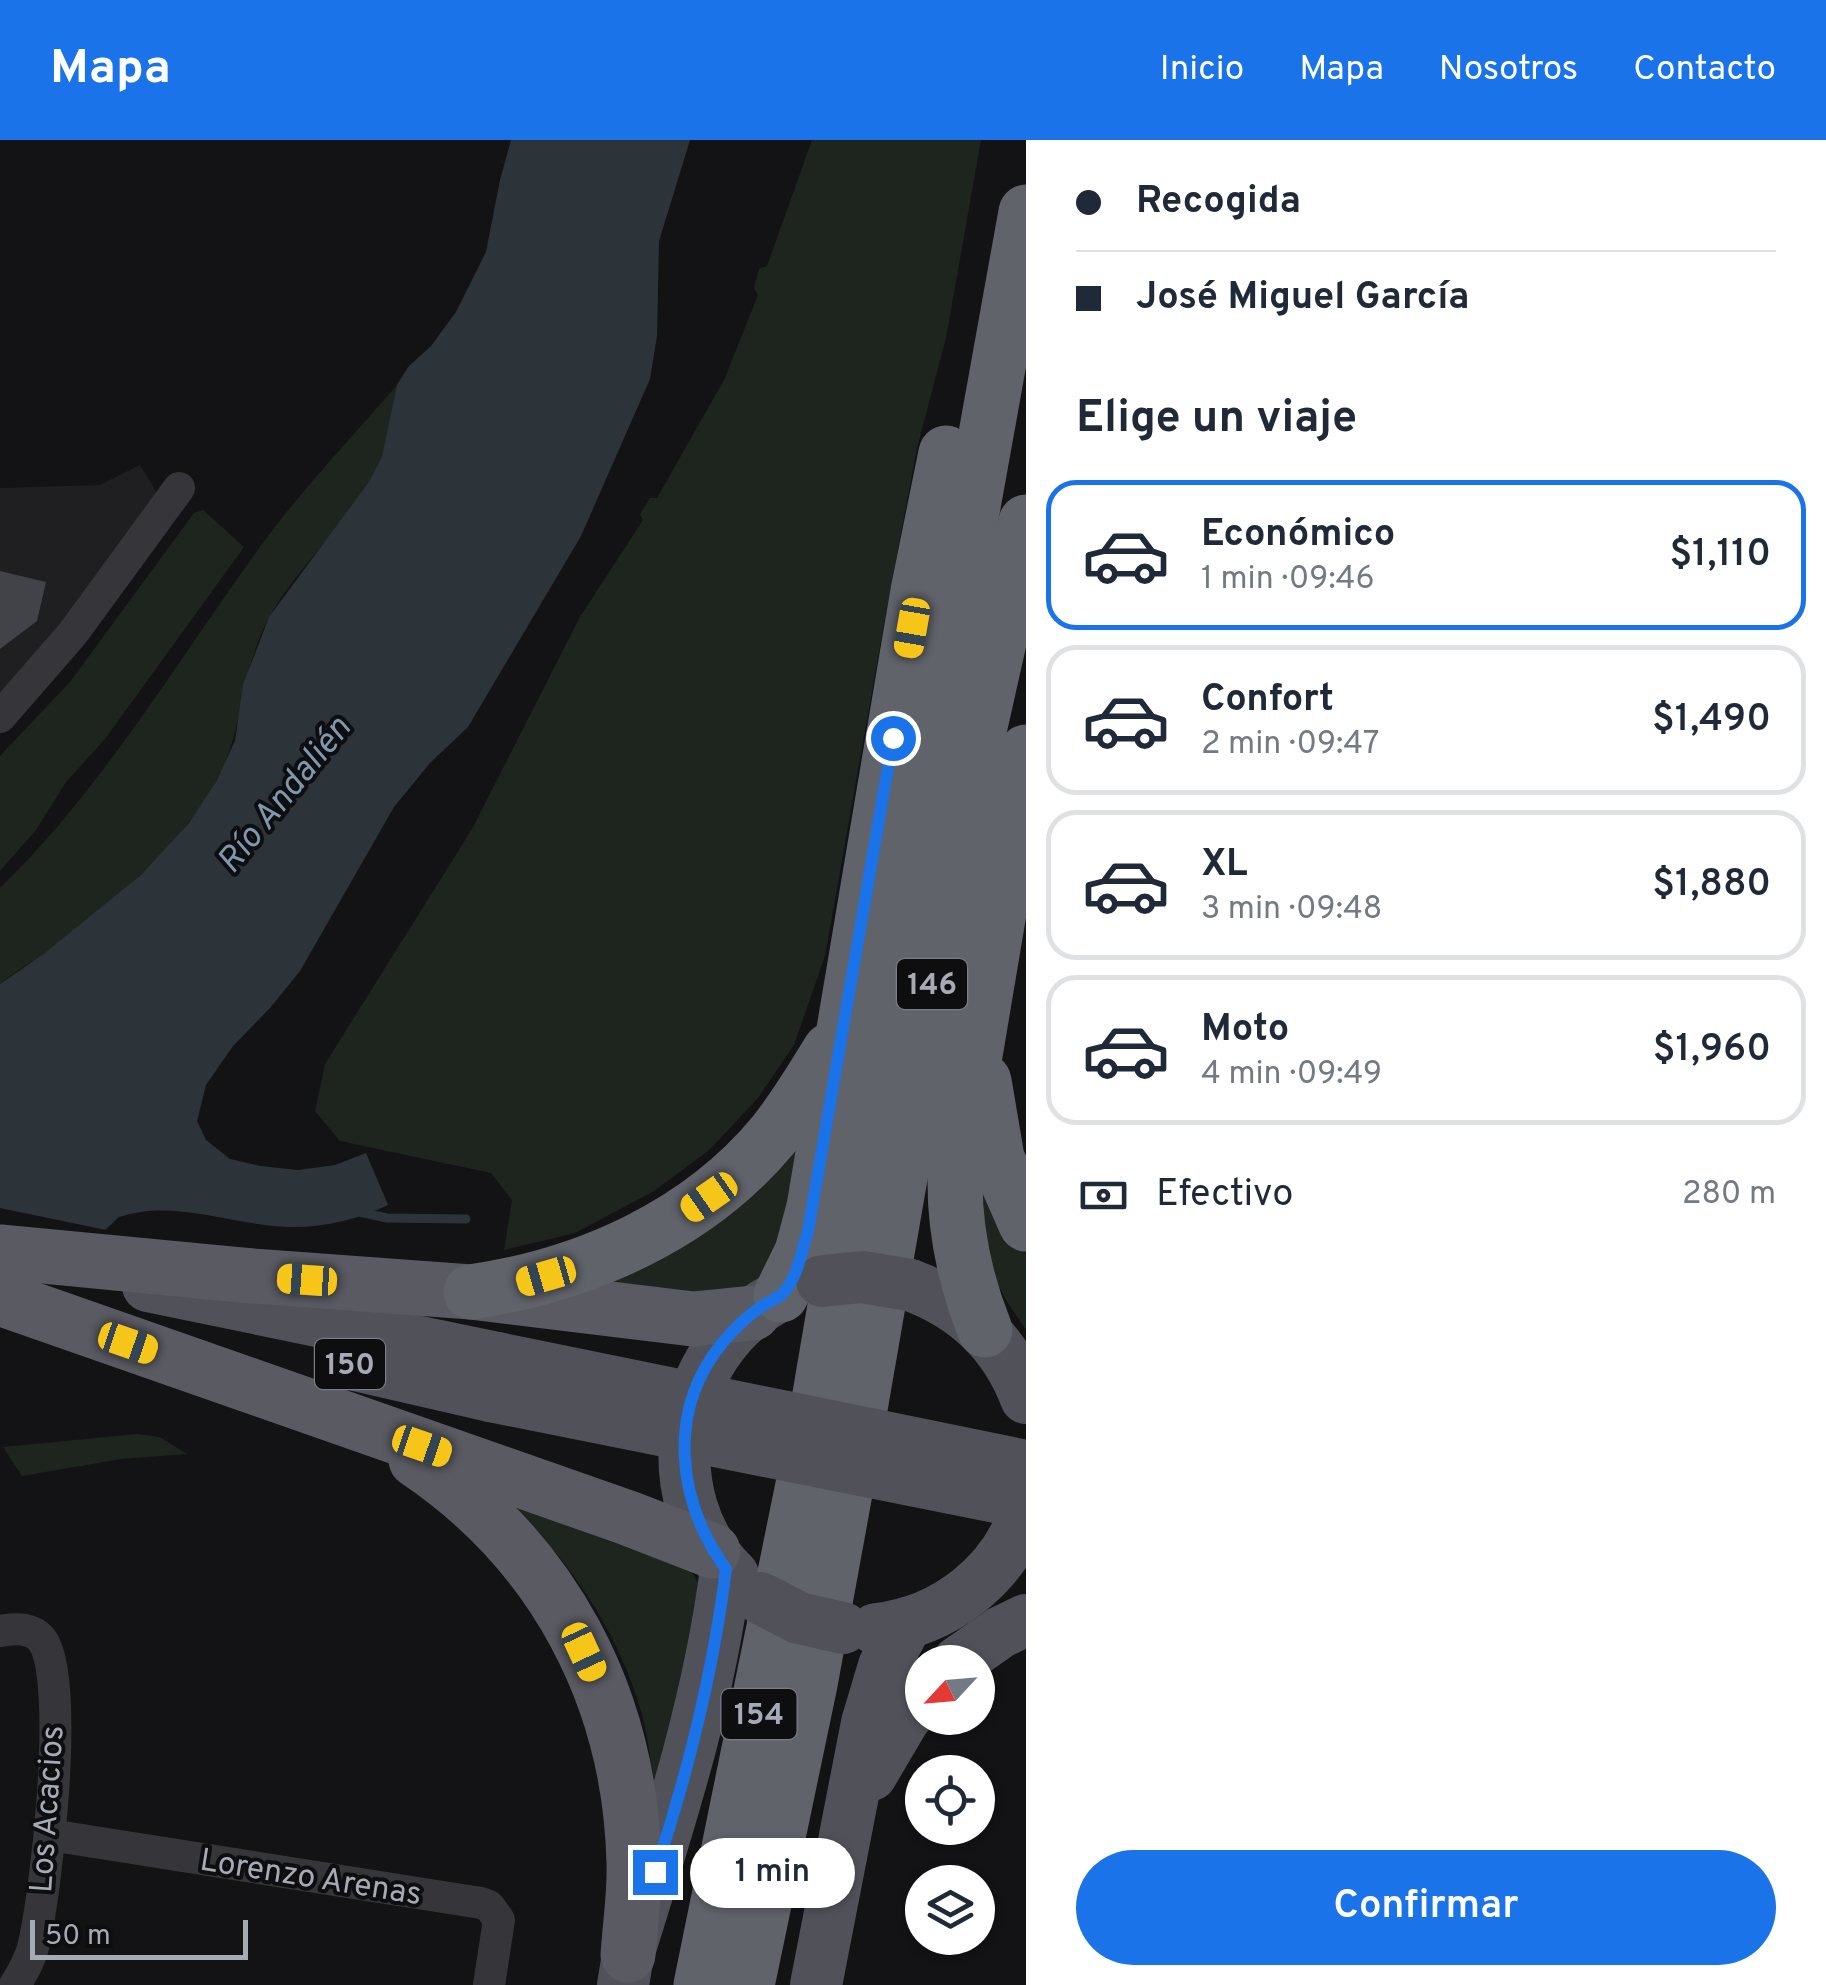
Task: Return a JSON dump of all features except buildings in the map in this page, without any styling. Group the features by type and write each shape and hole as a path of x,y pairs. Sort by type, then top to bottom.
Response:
{"highway":[{"path":"472,1292 693,1319 785,1296 814,1207 938,486 996,261 1026,172"},
{"name":"146","path":"833,1445 963,556 1026,212"},
{"name":"146","path":"833,1445 972,762 1026,522"},
{"path":"1004,1350 963,1271 954,1205 959,1136 1026,752"},
{"path":"983,998 988,1119 997,1158 1026,1224"},
{"path":"0,1298 217,1319 472,1292 522,1283 615,1252 709,1197 774,1134 842,1031"},
{"path":"0,1253 217,1319 358,1424 434,1472 495,1523 530,1563 574,1630 594,1674 623,1761 634,1866 626,1970"},
{"path":"358,1424 628,1518 733,1573"},
{"name":"154","path":"701,1985 833,1445"},
{"name":"154","path":"747,1985 810,1684 833,1445"}],"main road":[{"path":"1026,1398 1004,1350 950,1302 910,1285 862,1277 785,1296 721,1344 695,1392 684,1446 687,1490 702,1532 733,1573 799,1618 842,1628 876,1629 1026,1589"},
{"name":"150","path":"0,1288 217,1319 494,1377"},
{"path":"494,1377 1026,1466"},
{"path":"494,1377 1026,1506 1016,1534 994,1567 928,1614 892,1649 867,1723 816,1985"},
{"path":"626,1970 695,1740 733,1573"},
{"path":"982,1645 1026,1620"},
{"path":"844,1841 880,1756 905,1721"}],"street":[{"path":"0,717 73,634 179,488"},
{"name":"Los Acacios","path":"0,1631 15,1628 35,1633 47,1649 52,1673 55,1763 50,1834 31,1954 15,1985"},
{"name":"Lorenzo Arenas","path":"50,1834 481,1903 489,1906 499,1920 489,1985"}],"shaded area":[{"path":"812,140 981,140 946,338 917,448 825,956 794,1045 758,1098 708,1151 654,1191 575,1233 504,1250 512,1200 491,1173 340,1141 315,1111 325,1064 472,829 580,617 643,520 640,514 650,498 657,498 724,380 758,295 754,288 759,269 767,266"},
{"path":"397,385 384,451 370,481 283,596 260,636 225,762 201,806 162,853 115,898 0,984 0,888 108,762 283,517"},
{"path":"140,465 161,499 0,702 0,488 100,485"},
{"path":"203,510 244,547 105,739 66,782 36,830 0,871 0,756 70,682 194,513"},
{"path":"798,1133 789,1235 763,1279 724,1294 593,1284"},
{"path":"982,1151 1026,1255 1026,1330 981,1251"},
{"path":"137,1434 160,1437 187,1454 121,1459 22,1476 3,1447"},
{"path":"512,1505 691,1570 701,1588 657,1817 644,1724 619,1653 573,1575"}],"water":[{"name":"Río Andalién","path":"511,140 690,140 659,241 657,336 650,379 581,536 468,727 430,763 394,807 300,971 233,1046 206,1085 197,1121 206,1140 230,1159 260,1166 298,1170 335,1165 366,1153 388,1205 347,1220 304,1227 177,1211 138,1212 119,1217 0,1328 0,984 141,875 189,823 216,782 235,741 243,685 269,617 369,482 382,457 397,385 456,312 486,252"}],"pier":[{"path":"0,1208 111,1231 0,1333"}],"waterway":[{"path":"359,1212 387,1218 466,1219"}],"route":[{"path":"655,1872 708,1685 726,1569 702,1532 687,1490 686,1424 708,1362 752,1313 782,1295 808,1231 893,738"}]}
